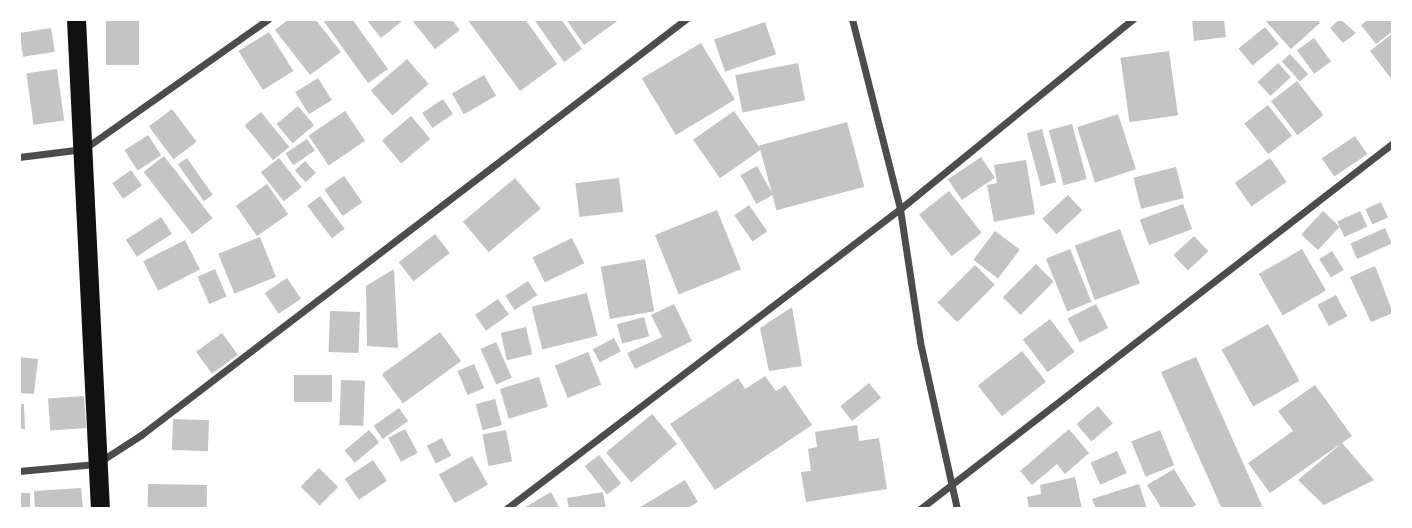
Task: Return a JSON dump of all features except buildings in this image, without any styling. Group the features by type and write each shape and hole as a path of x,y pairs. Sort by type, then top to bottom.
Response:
{"highway":[{"path":"76,19 100,509"}],"street":[{"path":"19,157 84,149 268,19"},
{"path":"19,471 96,464 152,426 686,19"},
{"path":"852,19 900,209 920,342 957,509"},
{"path":"506,509 900,209 1133,19"},
{"path":"920,509 1393,143"}]}
